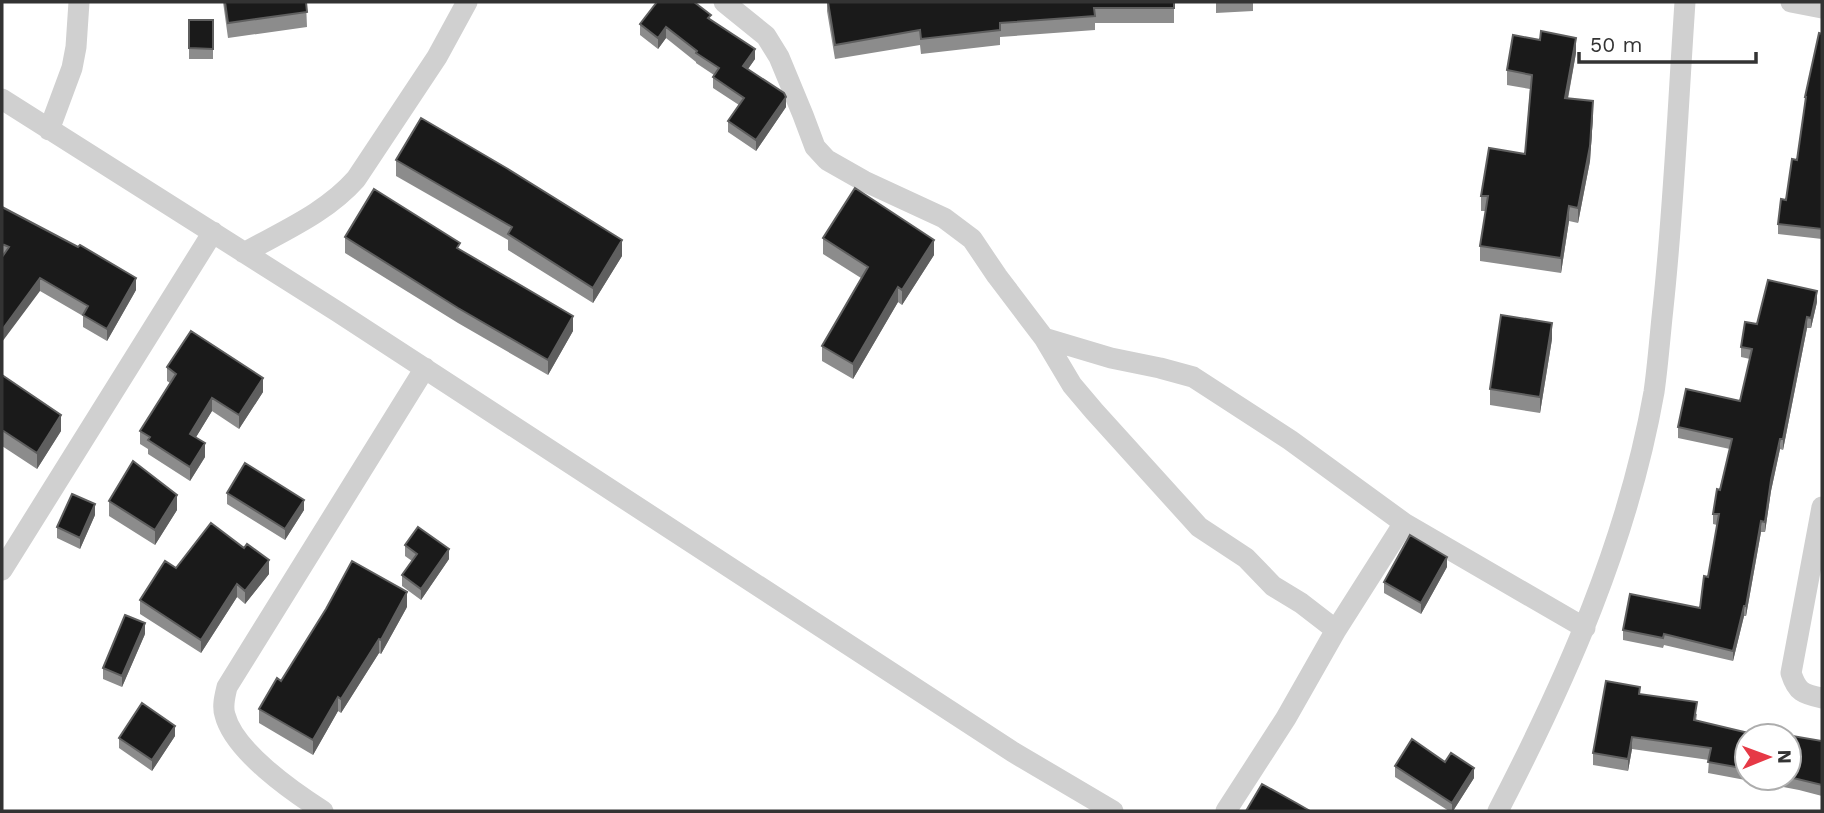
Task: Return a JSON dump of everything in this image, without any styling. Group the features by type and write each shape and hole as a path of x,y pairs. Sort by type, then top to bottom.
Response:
{"street":[{"path":"49,130 72,68 79,2"},
{"path":"244,253 325,208 356,179 437,57 467,2"},
{"path":"724,2 766,36 779,57 815,147 827,160 864,181 944,218 972,239 1044,338 1072,385 1199,527 1247,558 1273,586 1336,630"},
{"path":"1498,811 1527,756 1585,628 1630,499 1654,391 1670,240 1685,2"},
{"path":"1791,2 1822,8"},
{"path":"2,99 425,368 1013,752 1113,811"},
{"path":"2,570 212,232"},
{"path":"1044,338 1111,358 1193,377 1290,440 1404,523 1585,628"},
{"path":"318,810 270,774 233,732 225,715 227,687 425,368"},
{"path":"1822,507 1790,673 1795,686 1807,695 1822,698"},
{"path":"1226,811 1286,719 1336,630 1404,523"}],"building":[{"path":"225,2 306,2 307,12 228,23"},
{"path":"657,2 694,2 711,15 708,18 755,49 743,66 786,97 756,140 728,121 744,98 713,77 719,68 696,53 697,51 666,27 658,38 640,24"},
{"path":"828,2 1174,2 1174,8 1094,8 1095,16 1000,23 1000,30 921,39 920,30 835,45"},
{"path":"189,20 213,20 213,49 189,48"},
{"path":"1541,31 1576,38 1565,98 1593,101 1590,146 1578,208 1569,206 1561,258 1480,246 1488,196 1481,196 1489,148 1525,154 1532,75 1507,70 1513,35 1540,40"},
{"path":"1819,33 1822,34 1822,229 1778,224 1781,199 1786,200 1792,159 1797,160 1805,97"},
{"path":"421,118 622,240 593,288 508,234 512,227 396,160"},
{"path":"855,188 934,240 902,290 898,287 853,364 822,346 868,267 823,238"},
{"path":"374,189 460,243 457,248 573,316 548,360 458,308 345,237"},
{"path":"2,207 78,247 80,245 136,278 107,329 83,315 88,306 40,278 2,330 2,257 9,247 2,244"},
{"path":"1768,280 1817,291 1811,318 1807,317 1783,439 1780,439 1771,480 1765,522 1761,521 1746,606 1733,651 1664,634 1663,638 1623,630 1630,594 1700,608 1704,576 1708,577 1719,514 1713,514 1717,489 1720,490 1732,439 1678,427 1686,389 1740,401 1752,349 1741,347 1745,322 1757,324"},
{"path":"1501,315 1552,323 1540,397 1490,389"},
{"path":"191,331 263,378 239,415 212,398 190,434 205,443 190,467 148,440 150,437 140,431 176,374 167,367"},
{"path":"2,375 61,415 37,453 2,430"},
{"path":"133,461 177,495 155,530 109,501"},
{"path":"245,463 304,500 285,529 227,493"},
{"path":"72,494 95,504 80,538 57,527"},
{"path":"211,523 244,548 247,544 269,560 245,591 237,584 201,640 140,600 165,561 176,568"},
{"path":"418,527 449,549 421,589 402,575 417,554 405,545"},
{"path":"1410,535 1447,557 1421,603 1384,582"},
{"path":"352,561 407,592 381,640 379,639 341,699 338,697 313,740 259,709 277,678 281,681"},
{"path":"125,615 145,623 122,676 103,668"},
{"path":"1606,681 1640,687 1639,694 1697,702 1694,720 1733,729 1733,766 1708,762 1711,748 1632,737 1628,759 1593,753"},
{"path":"142,703 175,726 152,760 119,738"},
{"path":"1803,738 1822,741 1822,785 1803,780"},
{"path":"1412,739 1445,762 1451,753 1474,768 1452,803 1395,766"},
{"path":"1262,784 1298,804 1310,811 1246,811"}]}
